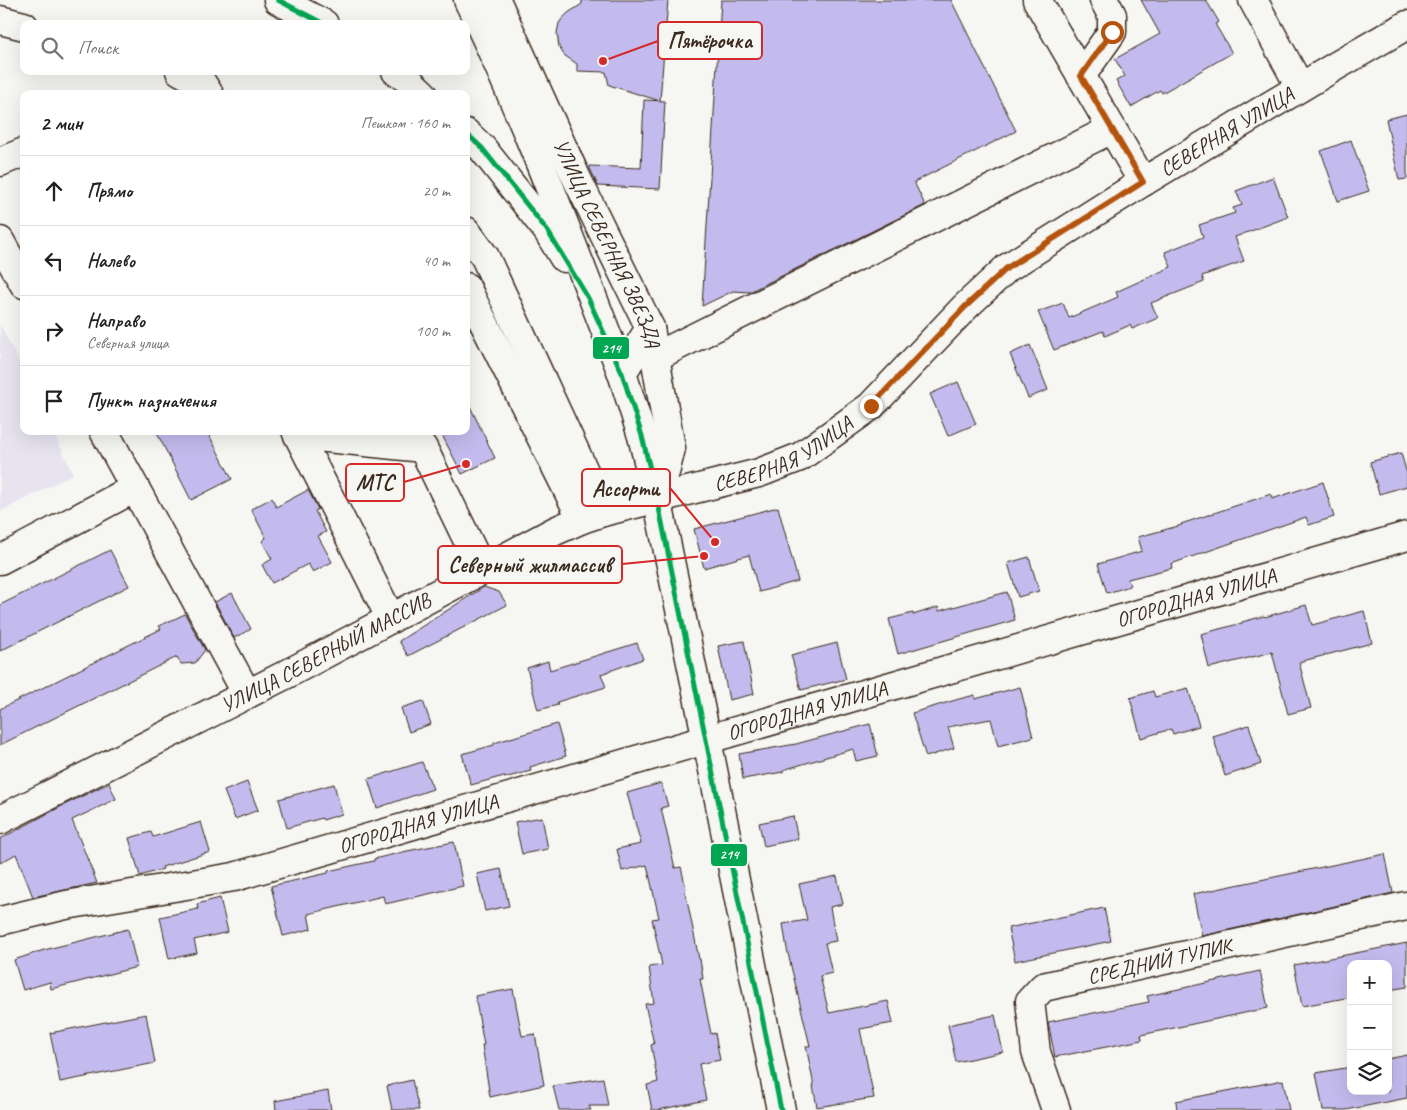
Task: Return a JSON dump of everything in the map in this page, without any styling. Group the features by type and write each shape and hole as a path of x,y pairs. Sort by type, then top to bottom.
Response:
{"main road":[{"path":"278,0 316,20"},
{"path":"468,0 486,35 549,185 622,373 642,436 707,740 781,1110"},
{"name":"УЛИЦА СЕВЕРНАЯ ЗВЕЗДА","path":"496,0 577,179 650,328 671,448 656,498"},
{"path":"1037,0 1143,182"},
{"path":"1081,76 1112,32 1112,15 1104,0"},
{"path":"1252,0 1300,87"},
{"path":"0,20 20,25"},
{"name":"СЕВЕРНАЯ УЛИЦА","path":"656,498 759,473 800,456 871,406 965,307 1007,268 1143,182 1407,25"},
{"path":"187,75 202,83 206,90"},
{"path":"402,75 419,90"},
{"path":"655,357 1112,129"},
{"path":"470,137 482,148 547,230 588,298 622,373"},
{"path":"0,162 20,154"},
{"path":"470,236 485,257 593,515"},
{"path":"0,241 20,277"},
{"path":"470,294 593,515"},
{"path":"622,373 650,328"},
{"path":"106,435 247,694"},
{"path":"298,435 391,619"},
{"path":"314,435 423,448 482,570"},
{"path":"0,560 135,488"},
{"name":"УЛИЦА СЕВЕРНЫЙ МАССИВ","path":"0,820 247,694 555,531 593,515 656,498"},
{"name":"ОГОРОДНАЯ УЛИЦА","path":"0,921 66,905 234,878 1407,536"},
{"name":"СРЕДНИЙ ТУПИК","path":"1056,1110 1036,1052 1030,1001 1043,987 1406,906"}],"shaded area":[{"path":"0,324 20,364 20,435 55,435 73,474 0,512"}],"building":[{"path":"582,0 668,0 660,101 609,85 606,72 577,71 577,64 564,55 559,47 557,33 559,23 568,13 582,4"},
{"path":"721,0 951,0 1016,131 914,182 925,205 749,292 733,291 702,306"},
{"path":"1141,0 1206,0 1219,22 1215,24 1232,53 1162,93 1160,90 1131,107 1116,81 1125,76 1115,59 1160,34"},
{"path":"644,100 665,101 660,189 598,186 589,166 641,168"},
{"path":"1407,114 1407,179 1399,180 1386,119"},
{"path":"1351,140 1369,191 1338,201 1321,151"},
{"path":"1273,177 1288,217 1235,237 1244,261 1202,276 1204,282 1151,303 1158,318 1132,329 1130,325 1105,336 1103,331 1054,350 1038,312 1063,303 1069,318 1118,297 1116,292 1171,267 1165,252 1203,237 1199,225 1235,213 1233,208 1242,205 1236,191"},
{"path":"1030,345 1048,390 1028,398 1010,354"},
{"path":"958,382 976,424 948,436 930,394"},
{"path":"470,406 495,458 462,474 442,435 470,435"},
{"path":"158,435 209,435 232,479 191,500"},
{"path":"1401,453 1407,474 1407,486 1379,494 1370,462"},
{"path":"1323,482 1334,517 1309,525 1306,517 1171,564 1172,568 1128,579 1130,586 1107,593 1098,564 1142,551 1138,537 1182,525 1271,494 1272,499"},
{"path":"308,490 318,509 315,511 326,532 318,536 332,562 313,572 308,564 272,583 262,565 272,559 262,541 266,538 251,509 272,498 276,507"},
{"path":"778,507 798,581 759,592 749,555 704,568 694,529"},
{"path":"110,550 129,586 0,651 0,605"},
{"path":"1029,557 1039,591 1018,597 1008,563"},
{"path":"484,587 499,592 507,605 408,656 399,641"},
{"path":"1007,592 1015,620 898,654 889,619 913,613 913,615 938,607 939,611"},
{"path":"232,593 251,629 234,638 215,602"},
{"path":"1306,605 1312,625 1364,611 1372,643 1299,662 1311,708 1288,714 1272,652 1209,668 1201,634"},
{"path":"185,614 205,650 195,663 181,664 177,657 0,745 0,709 161,629 159,626"},
{"path":"744,641 754,694 729,700 718,646"},
{"path":"637,643 643,659 601,674 606,687 557,702 558,705 538,710 527,668 548,661 550,670"},
{"path":"837,643 846,679 801,690 791,655"},
{"path":"1020,687 1033,737 998,746 991,719 948,727 954,748 926,757 912,713 975,695 975,699"},
{"path":"1188,688 1199,726 1173,734 1171,729 1141,738 1130,698 1153,691 1155,697"},
{"path":"423,701 431,724 409,732 401,708"},
{"path":"557,724 566,756 530,767 531,771 471,785 462,754"},
{"path":"870,724 878,756 856,761 853,749 783,770 783,772 743,779 739,754 796,744"},
{"path":"1249,725 1261,764 1225,776 1213,736"},
{"path":"422,762 433,789 377,808 368,779"},
{"path":"247,782 258,810 235,819 224,791"},
{"path":"109,783 116,799 72,820 97,883 33,897 16,854 0,863 0,839"},
{"path":"661,783 668,806 661,808 675,868 681,867 700,959 703,979 700,979 711,1034 715,1033 720,1060 699,1064 706,1100 652,1110 647,1085 658,1082 651,1045 654,1044 645,1004 654,1003 649,967 662,965 652,919 659,918 647,865 622,871 617,849 641,844 627,793"},
{"path":"334,784 342,814 287,828 279,799"},
{"path":"793,816 798,839 764,846 759,823"},
{"path":"542,817 548,849 522,854 515,822"},
{"path":"201,822 210,852 140,876 129,838 151,832 153,837"},
{"path":"454,842 463,886 385,904 383,896 308,914 311,929 283,936 271,886 328,873 328,871 374,861 374,859 407,851"},
{"path":"1385,854 1393,893 1202,936 1193,894"},
{"path":"501,869 509,906 485,911 477,874"},
{"path":"837,876 843,904 830,907 836,941 825,943 832,973 820,976 829,1013 888,1001 893,1023 860,1029 874,1098 817,1107 806,1046 810,1046 783,924 807,920 799,884"},
{"path":"220,898 228,932 194,940 197,953 169,959 160,917 198,909 197,904"},
{"path":"1104,908 1111,941 1015,961 1008,928"},
{"path":"128,929 137,967 51,989 50,982 23,990 14,960 44,950"},
{"path":"1407,943 1407,987 1392,989 1392,960 1347,960 1347,998 1302,1006 1294,965"},
{"path":"1260,971 1268,1008 1141,1035 1142,1040 1055,1057 1048,1022 1149,1002 1147,996"},
{"path":"513,989 522,1036 535,1034 544,1085 490,1097 482,1045 484,1045 475,996"},
{"path":"146,1014 155,1063 60,1082 50,1033"},
{"path":"995,1015 1003,1052 956,1062 948,1025"},
{"path":"1407,1055 1407,1098 1346,1110 1323,1110 1316,1073 1347,1068 1347,1095 1392,1095 1392,1058"},
{"path":"603,1078 608,1106 589,1106 591,1110 559,1110 553,1086"},
{"path":"412,1080 419,1110 392,1110 387,1086"},
{"path":"1283,1080 1289,1110 1177,1110 1176,1101"},
{"path":"328,1091 331,1110 276,1110 275,1101"}],"transit line":[{"name":"214","path":"278,0 316,20"},
{"name":"214","path":"470,137 482,148 547,230 588,298 622,373 642,436 657,498 781,1110"}],"place":[{"name":"Пятёрочка","path":"603,61"},
{"name":"МТС","path":"466,464"},
{"name":"Ассорти","path":"715,542"},
{"name":"Северный жилмассив","path":"704,556"}],"route":[{"path":"871,406 965,307 1007,268 1143,182 1081,76 1112,32"}]}
